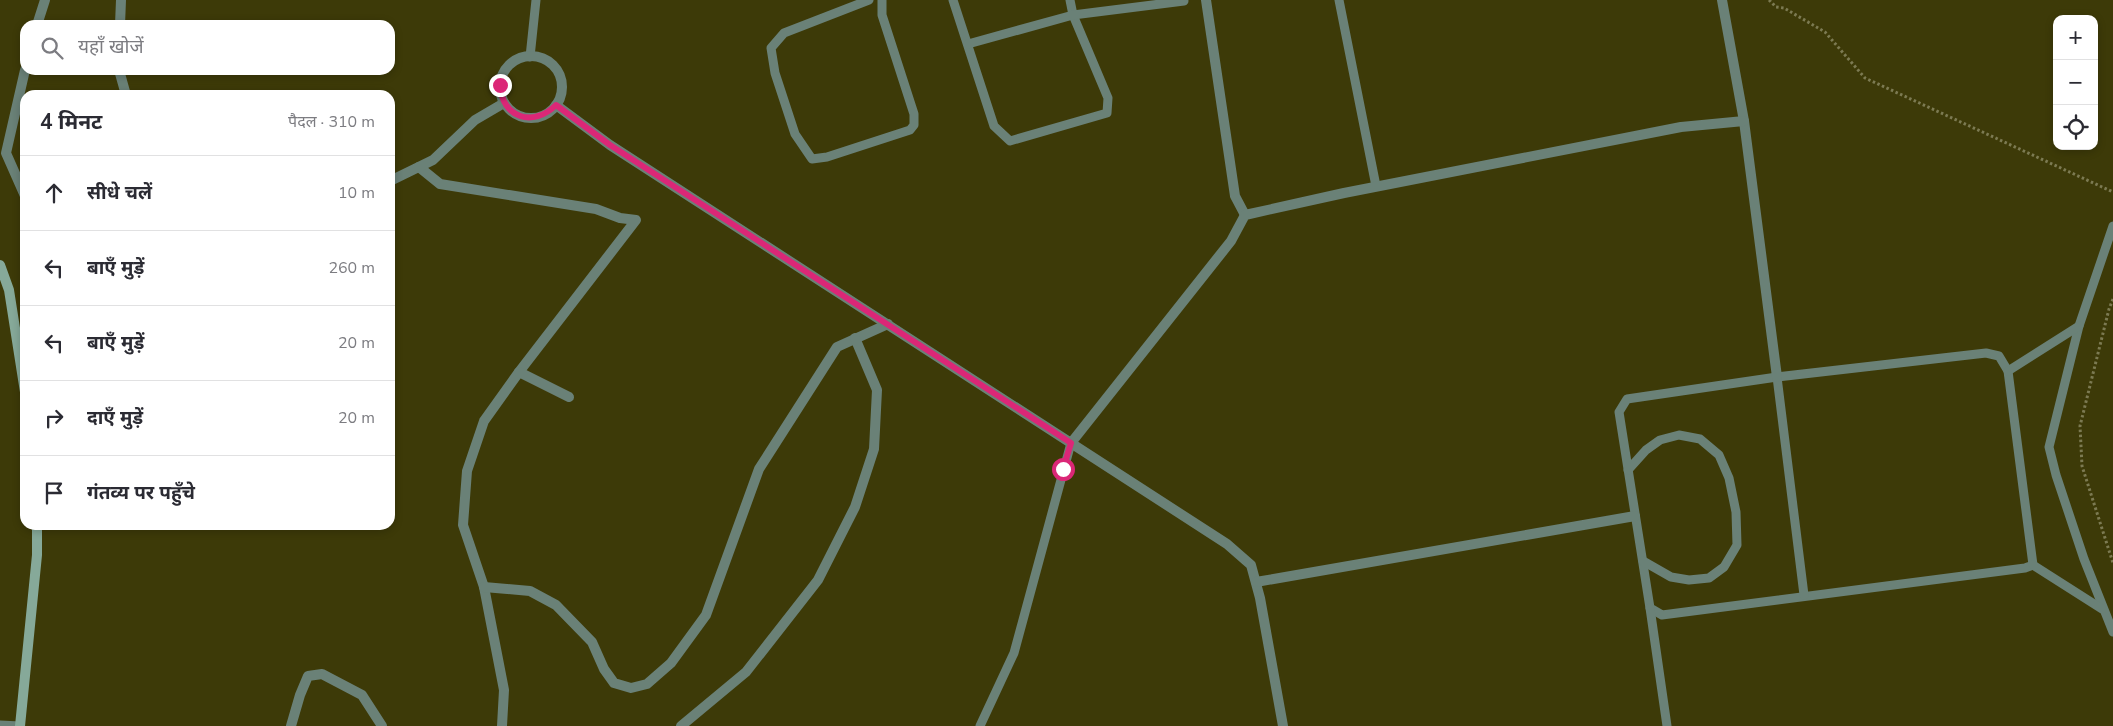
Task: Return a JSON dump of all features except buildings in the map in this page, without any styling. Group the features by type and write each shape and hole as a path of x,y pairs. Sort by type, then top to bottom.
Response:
{"street":[{"path":"39,20 45,0"},
{"path":"120,20 121,0"},
{"path":"1206,0 1235,196 1245,215"},
{"path":"1722,0 1744,121 1777,377"},
{"path":"530,57 546,61 558,73 562,90 556,105 542,116 525,118 517,115 504,103 500,95 502,76 513,62 530,57"},
{"path":"20,90 24,75"},
{"path":"120,75 125,90"},
{"path":"20,92 6,153 20,185"},
{"path":"395,179 433,160 476,120 504,103"},
{"path":"556,105 610,145 1227,544 1251,565 1256,582 1283,726"},
{"path":"1071,443 1231,241 1245,215 1376,186 1681,127 1744,121"},
{"path":"419,168 440,184 596,209 620,218 636,220 519,372 484,421 468,471 463,525 484,587 504,690 502,726"},
{"path":"0,265 9,290 20,345"},
{"path":"484,587 530,591 556,605 592,642 604,669 614,683 632,688 647,684 671,663 706,615 759,469 837,346 888,324"},
{"path":"681,726 746,672 818,580 855,507 874,449 877,390 855,338"},
{"path":"519,372 569,397"},
{"path":"1256,582 1635,516"},
{"path":"20,726 37,555 36,530"},
{"path":"291,726 300,694 308,676 322,674 362,695 382,726"}],"lane":[{"path":"530,57 536,0"},
{"path":"869,0 784,33 772,48 775,73 795,134 812,159 827,157 892,136 910,130 914,125 914,114 882,15 882,0"},
{"path":"953,0 994,126 1010,141 1107,113 1108,98 1073,15 1070,0"},
{"path":"1339,0 1376,186"},
{"path":"968,44 1073,15 1184,1"},
{"path":"2113,226 2079,326 2049,447 2056,475 2102,609 2113,632"},
{"path":"2008,371 2079,326"},
{"path":"1666,726 1650,608 1619,412 1627,399 1777,377 1986,353 1999,356 2008,371 2033,565"},
{"path":"1777,377 1804,595"},
{"path":"1628,470 1646,450 1660,440 1679,435 1700,440 1719,455 1729,478 1736,512 1737,545 1724,567 1709,578 1689,580 1671,577 1642,562"},
{"path":"980,726 1014,653 1071,443"},
{"path":"2033,565 2102,609"},
{"path":"1650,608 1662,615 1804,595 2025,568 2033,565"},
{"path":"0,725 20,726"}],"path":[{"path":"1769,0 1776,7 1784,8 1825,32 1865,78 2113,192"},
{"path":"2113,299 2108,309 2080,426 2082,466 2113,563"}],"route":[{"path":"500,85 500,95 504,103 517,115 525,118 542,116 550,112 556,105 610,145 1071,443 1063,469"}]}
